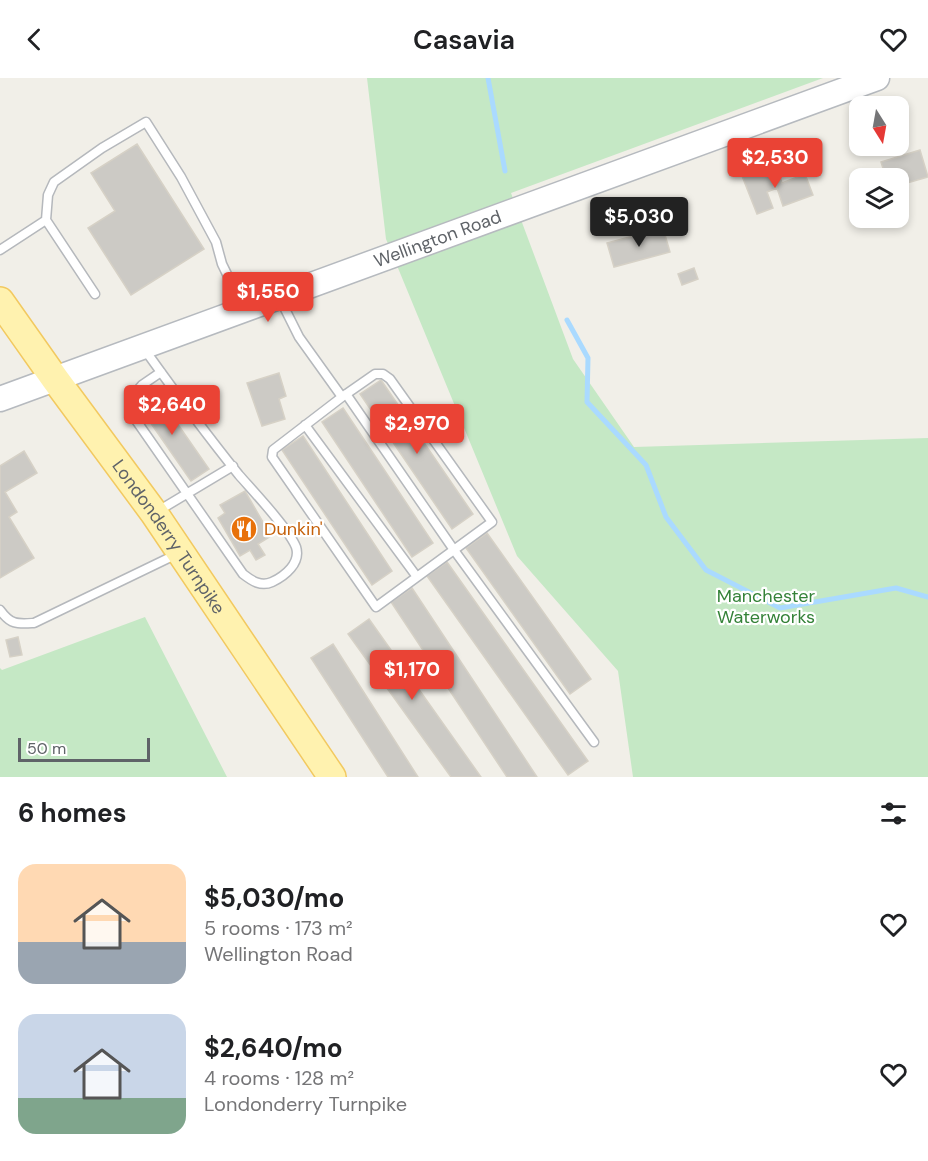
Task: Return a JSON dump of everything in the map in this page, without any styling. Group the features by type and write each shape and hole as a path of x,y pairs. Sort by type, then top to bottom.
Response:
{"main road":[{"name":"Wellington Road","path":"0,399 877,78"},
{"name":"Londonderry Turnpike","path":"0,301 154,513 332,777"}],"lane":[{"path":"95,294 46,220 48,195 54,182 102,148 146,122 181,177 216,242 222,264 244,310"},
{"path":"0,250 46,220"},
{"path":"279,297 299,337 594,742"},
{"path":"143,347 232,466 288,534 296,548 296,560 290,570 270,583 255,583 243,574 131,413 131,398 142,385 161,372"},
{"path":"375,374 383,374 390,380 492,522 376,607 272,457 273,450 305,425 375,374"},
{"path":"305,425 417,577"},
{"path":"154,513 188,495 232,466"},
{"path":"0,610 6,618 17,624 34,622 180,552"}],"green space":[{"name":"Manchester Waterworks","path":"367,78 823,78 511,193 573,359 634,447 928,438 928,777 633,777 618,671 517,556 386,239"},
{"path":"145,617 227,777 0,777 0,668 2,670"}],"building":[{"path":"137,144 204,249 131,295 88,228 115,211 91,173"},
{"path":"920,150 928,177 909,182 909,168 883,168 881,162 909,156 909,153"},
{"path":"768,166 772,177 779,174 782,183 805,174 813,195 783,206 777,188 767,192 773,208 757,214 742,176"},
{"path":"663,228 670,252 614,267 607,243"},
{"path":"694,268 698,279 682,285 678,274"},
{"path":"279,373 286,396 279,399 285,419 262,426 247,383"},
{"path":"381,380 473,514 452,529 360,394"},
{"path":"154,390 209,469 191,481 136,402"},
{"path":"343,408 433,543 412,557 322,422"},
{"path":"303,436 392,571 372,585 282,450"},
{"path":"24,451 37,473 5,492 17,512 9,517 34,558 0,578 0,466"},
{"path":"245,491 271,536 258,544 265,555 256,560 250,550 240,556 218,518 225,513 220,505"},
{"path":"487,533 591,679 570,694 466,548"},
{"path":"447,562 588,761 568,775 427,576"},
{"path":"412,588 537,777 507,777 391,602"},
{"path":"369,619 481,777 451,777 348,634"},
{"path":"18,637 22,655 10,657 6,640"},
{"path":"333,644 418,777 388,777 311,658"}],"waterway":[{"path":"488,78 505,171"},
{"path":"567,320 588,358 587,402 646,465 666,517 706,570 780,608 896,588 928,597"}],"place":[{"name":"Dunkin'","path":"244,529"}]}
